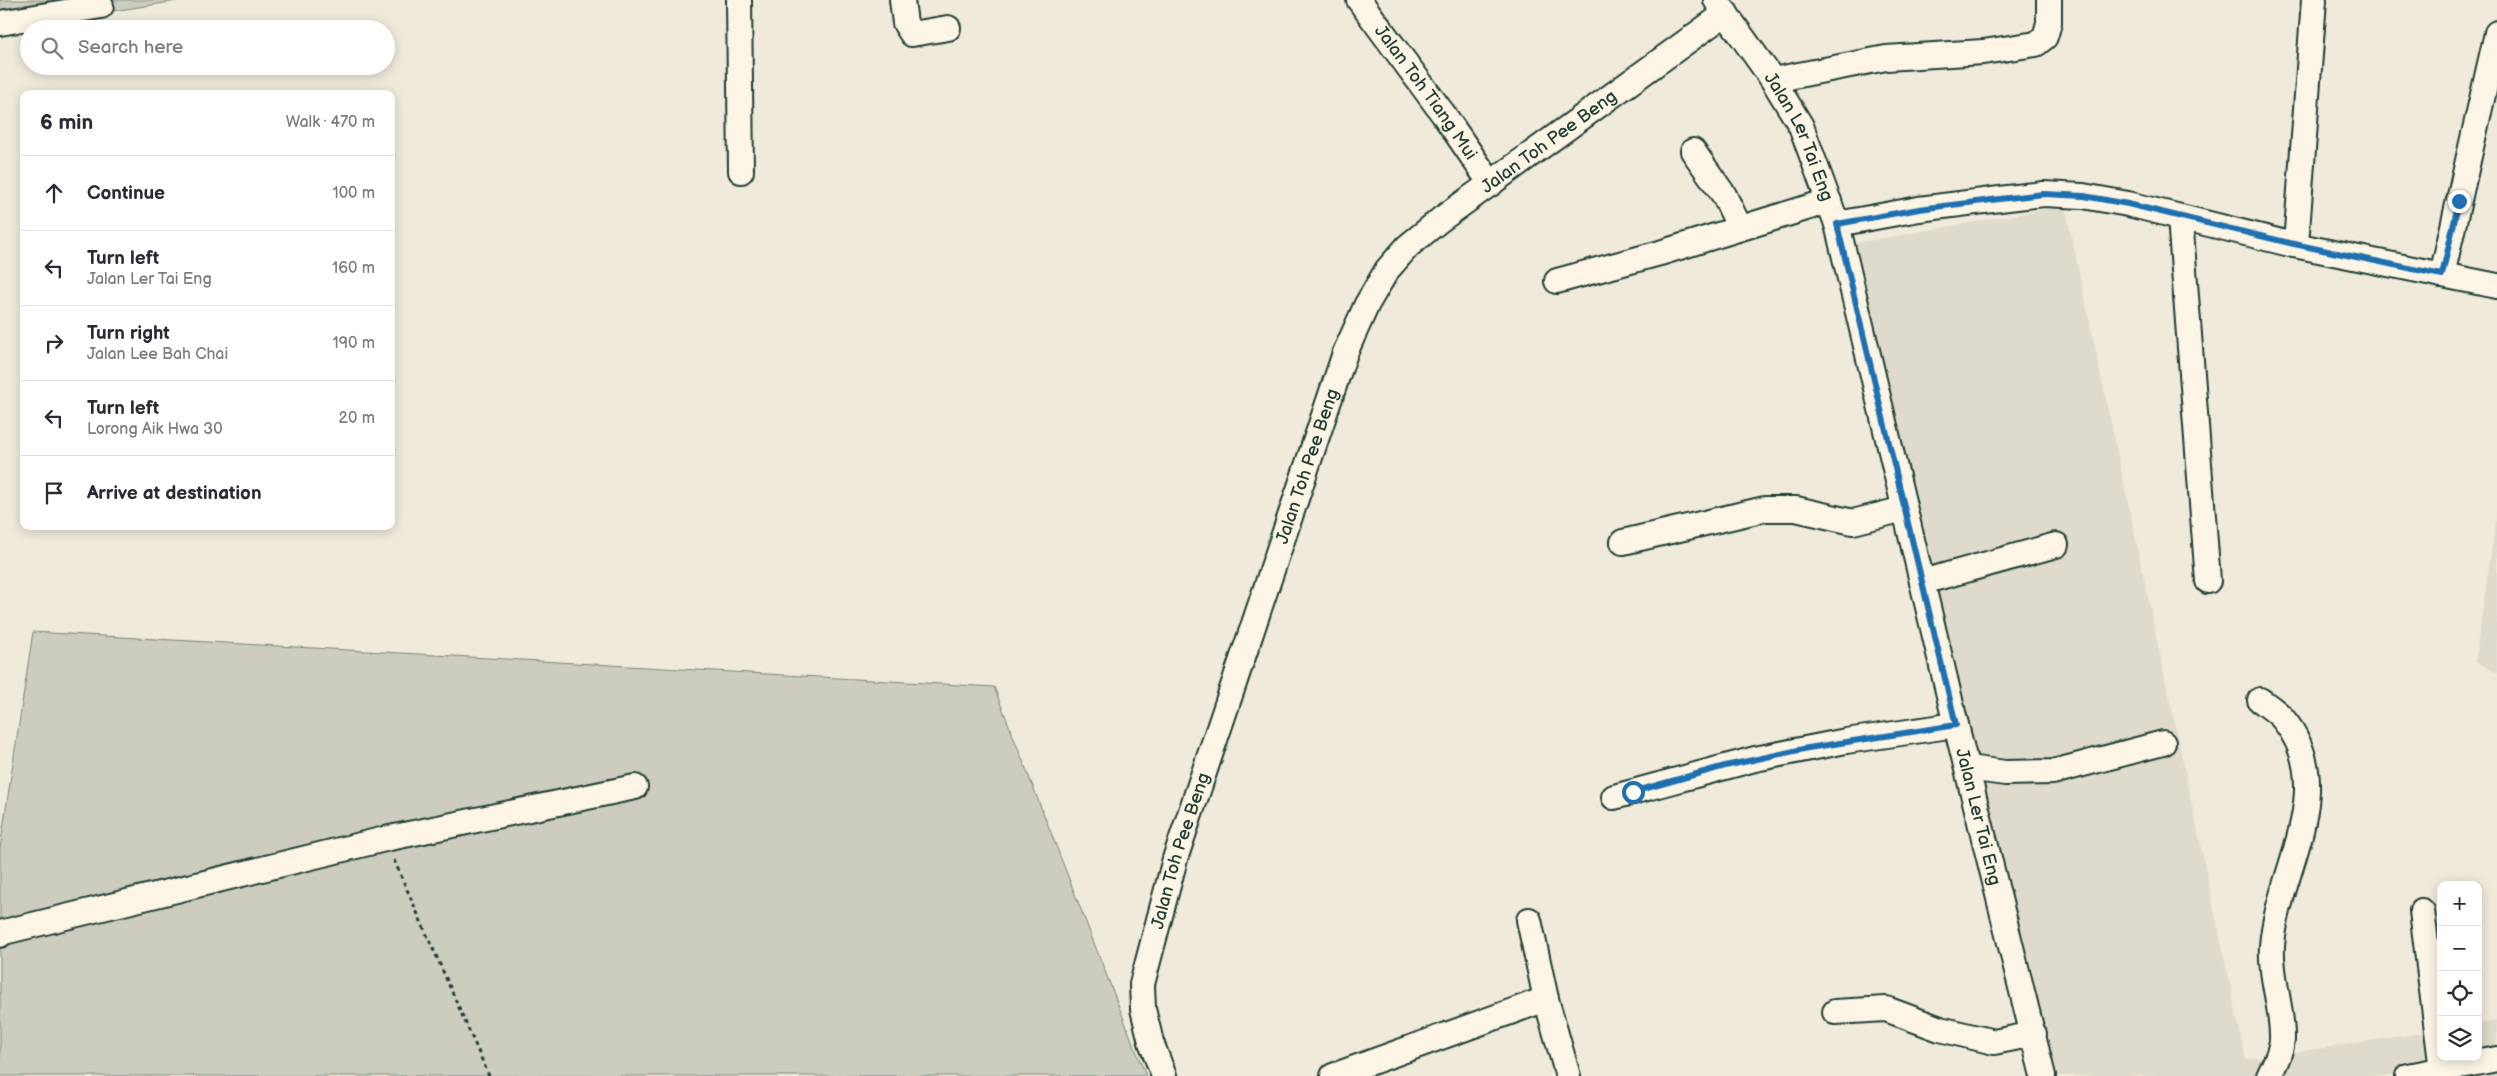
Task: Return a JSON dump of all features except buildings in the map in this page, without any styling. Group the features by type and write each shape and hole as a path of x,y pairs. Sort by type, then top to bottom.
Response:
{"street":[{"path":"739,0 741,171"},
{"path":"902,0 905,23 912,34 948,28"},
{"name":"Jalan Toh Tiang Mui","path":"1359,0 1444,115 1491,184"},
{"path":"1773,80 1886,58 1983,52 2036,44 2045,37 2049,23 2049,0"},
{"path":"2296,230 2314,0"},
{"path":"0,23 101,6"},
{"name":"Jalan Toh Pee Beng","path":"1164,1076 1151,1042 1143,1009 1142,984 1155,930 1178,850 1345,353 1367,304 1387,270 1408,246 1721,7"},
{"name":"Jalan Ler Tai Eng","path":"1721,7 1773,80 1802,126 1837,224 1956,725 2044,1076"},
{"path":"2442,275 2497,33"},
{"path":"1693,151 1724,195 1740,228"},
{"path":"1837,224 1919,209 2044,194 2084,196 2128,204 2180,218 2296,230 2442,275 2497,286"},
{"path":"1556,281 1660,253 1829,200"},
{"path":"2180,218 2208,581"},
{"path":"1623,542 1764,509 1796,509 1853,522 1904,509"},
{"path":"1922,582 2056,545"},
{"path":"2260,700 2283,719 2295,738 2307,773 2308,794 2304,818 2274,926 2272,948 2282,1041 2269,1076"},
{"path":"1614,797 1754,759 1846,741 1956,725"},
{"path":"1968,768 2005,773 2053,772 2163,743"},
{"path":"0,935 4,932 385,839 635,787"},
{"path":"2422,911 2442,1070"},
{"path":"1529,920 1546,999 1568,1076"},
{"path":"1333,1076 1546,999"},
{"path":"1835,1012 1886,1009 1940,1029 1994,1042 2034,1034"},
{"path":"2408,1076 2497,1059"}],"path":[{"path":"385,839 489,1076"}],"shaded area":[{"path":"0,0 183,0 57,20 20,20 20,26 0,29"},
{"path":"2065,206 2246,1060 2437,1031 2437,1061 2482,1061 2482,1023 2497,1021 2497,1076 2039,1076 1856,243"},
{"path":"2497,513 2497,673 2475,661"},
{"path":"33,632 994,687 1146,1076 0,1076 0,848"}],"route":[{"path":"1633,792 1754,759 1846,741 1956,725 1837,224 1919,209 2008,198 2044,194 2084,196 2128,204 2294,244 2442,275 2459,201"}]}
